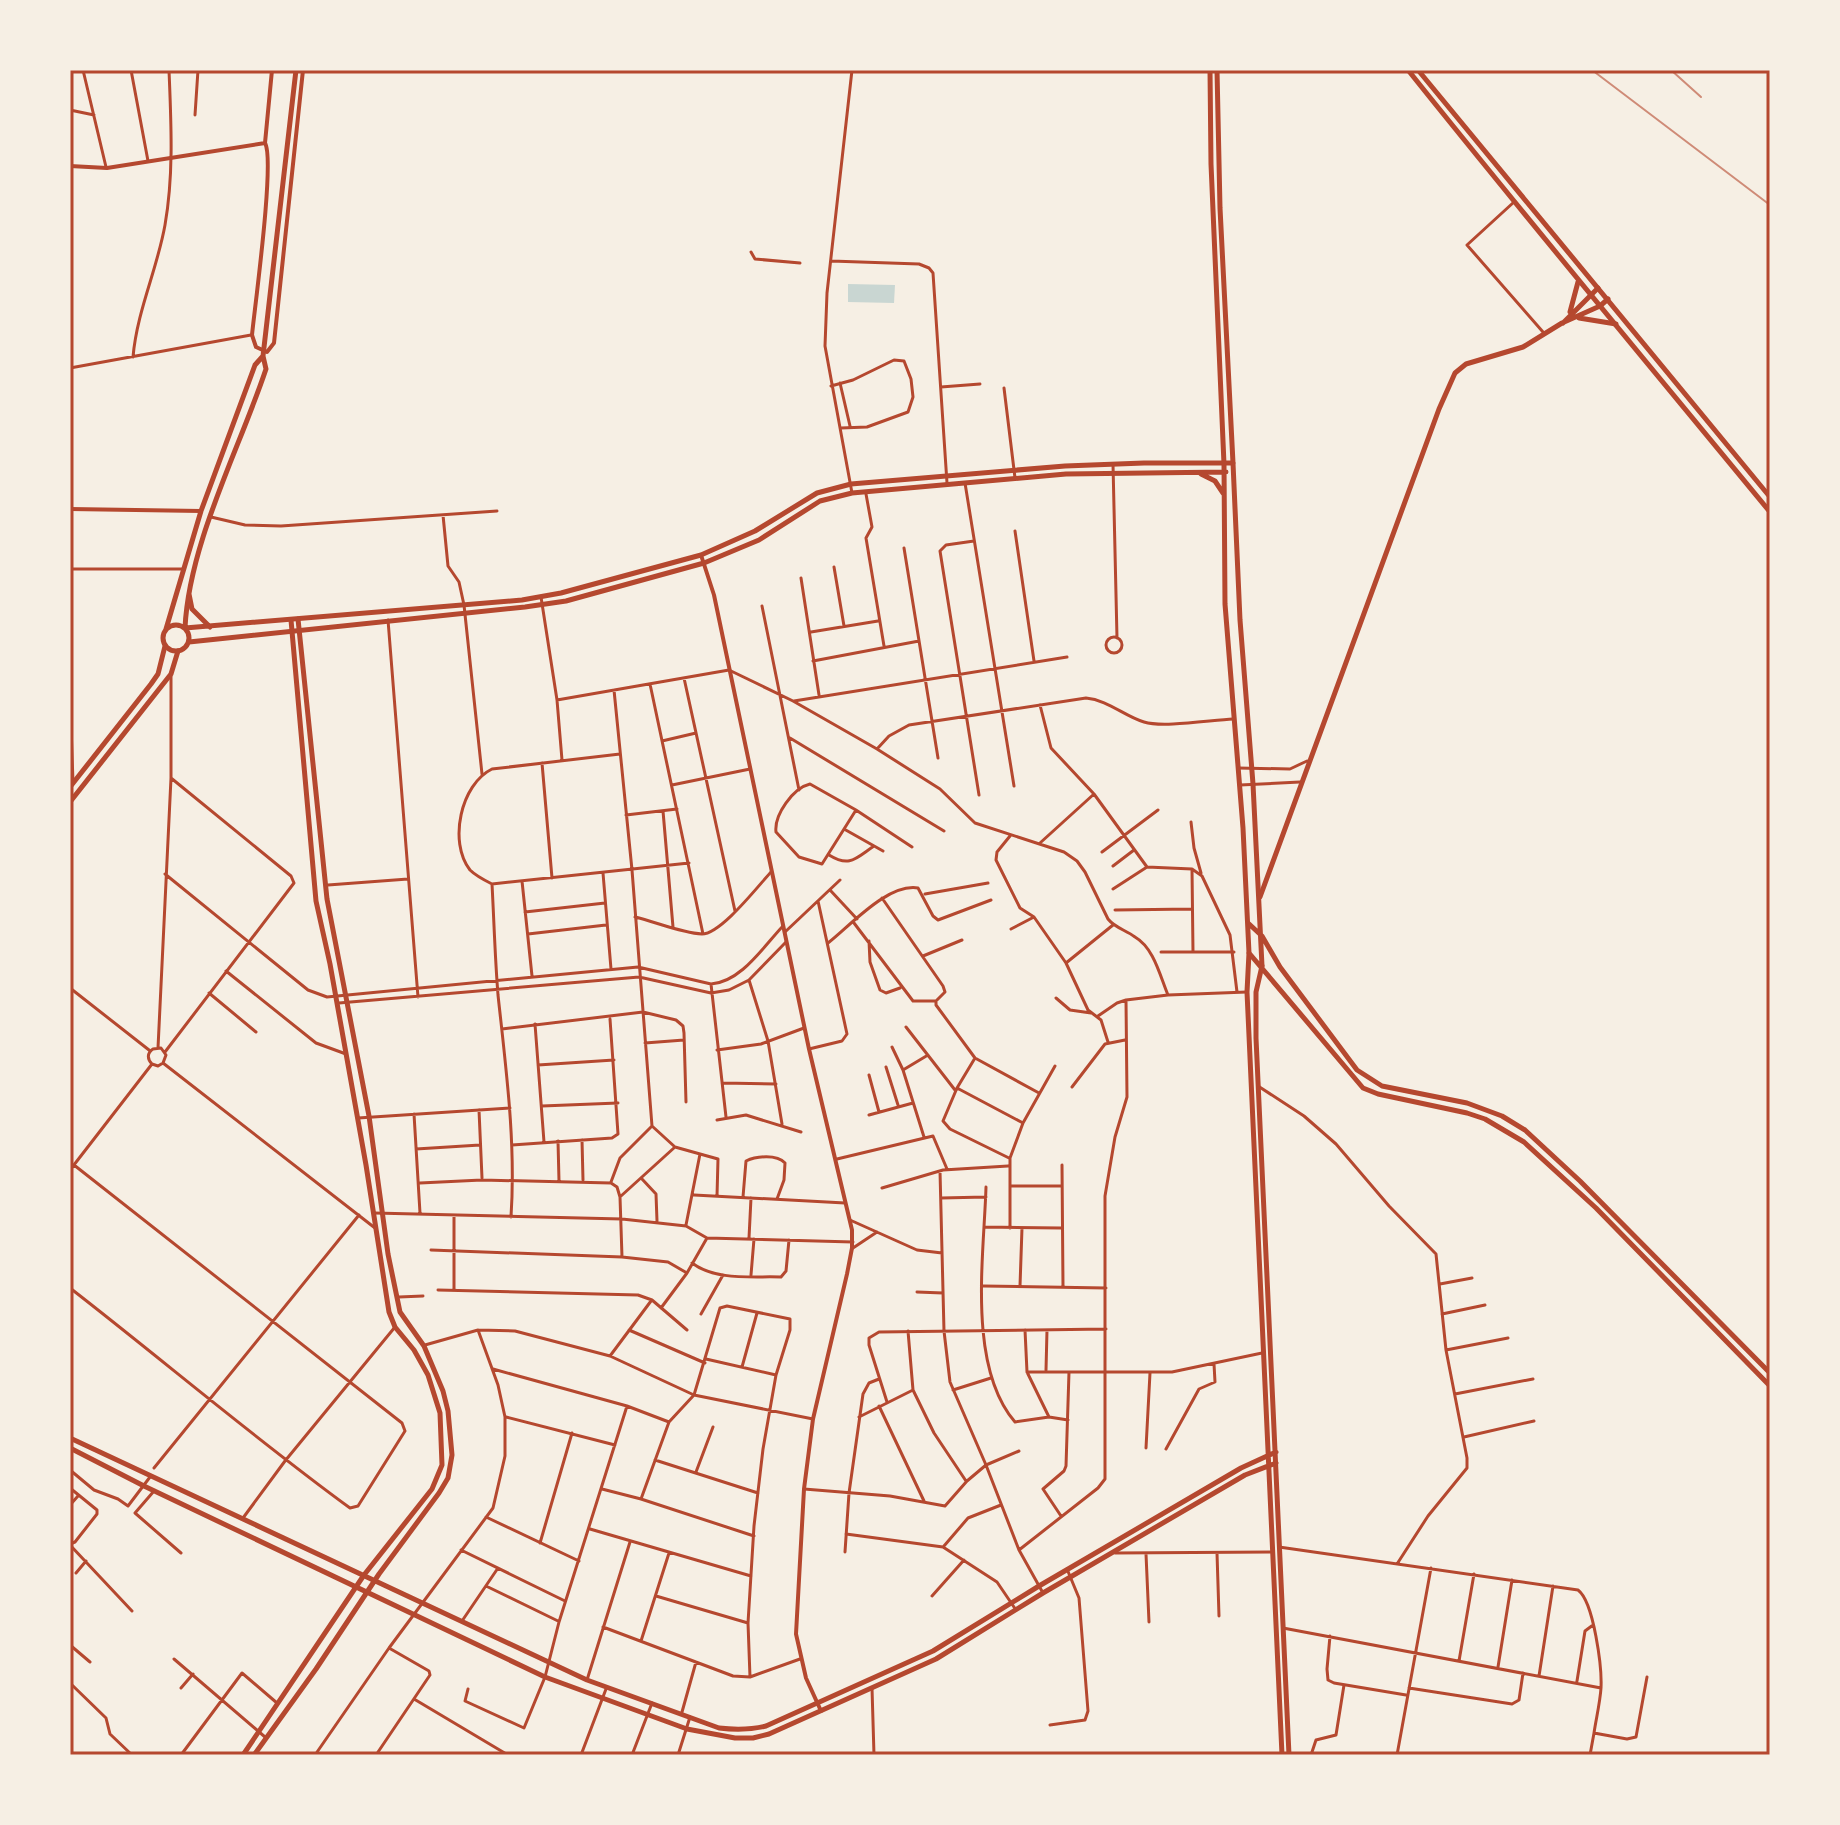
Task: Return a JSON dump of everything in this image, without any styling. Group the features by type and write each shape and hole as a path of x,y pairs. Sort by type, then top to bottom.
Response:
{"main road":[{"path":"189,642 185,628 188,589 266,369 263,354 296,70"},
{"path":"1210,70 1225,497 1225,604 1248,923 1247,992 1264,1353 1272,1453"},
{"path":"1217,70 1219,194 1240,635 1262,936 1262,966 1256,992 1258,1086 1272,1453 1272,1552 1282,1755"},
{"path":"1408,70 1578,282 1617,324 1770,512"},
{"path":"1418,70 1770,497"},
{"path":"1570,313 1578,282"},
{"path":"1260,897 1307,761 1455,373 1466,364 1523,347 1546,335 1598,287"},
{"path":"1562,323 1600,306 1608,299"},
{"path":"1576,318 1617,324"},
{"path":"72,785 158,672 165,646 162,637 201,511 255,365 263,354"},
{"path":"166,629 175,624 185,628 210,627 541,597 701,555 755,531 817,493 851,484 1113,464 1233,463"},
{"path":"70,802 170,675 178,651 189,642 543,605 704,563 759,540 820,501 852,493 1015,478 1233,472"},
{"path":"1198,473 1215,481 1225,497"},
{"path":"188,589 192,609 210,627"},
{"path":"254,1755 439,1493 448,1478 452,1455 443,1391 424,1346 403,1319 396,1297 369,1116 325,885 300,629 294,620"},
{"path":"243,1755 364,1575 432,1489 440,1474 443,1455 440,1413 435,1394 420,1359 395,1327 386,1300 377,1229 312,870 292,630 294,620"},
{"path":"165,646 178,651"},
{"path":"158,672 170,675"},
{"path":"1248,923 1262,936 1280,967 1357,1070 1382,1086 1467,1103 1502,1116 1525,1130 1571,1172 1770,1373"},
{"path":"1249,953 1363,1088 1485,1119 1524,1142 1596,1208 1770,1386"},
{"path":"408,1343 416,1336"},
{"path":"70,1438 606,1689 719,1728 752,1730 818,1704 933,1651 1067,1569 1272,1453"},
{"path":"70,1448 545,1677 687,1729 717,1736 753,1738 936,1659 1245,1475 1272,1464"},
{"path":"443,1455 452,1455"},
{"path":"1272,1464 1289,1755"},
{"path":"316,1648 325,1655"}],"street":[{"path":"83,70 107,168"},
{"path":"131,70 148,161"},
{"path":"133,357 135,330 165,223 171,158 169,70"},
{"path":"195,115 198,70"},
{"path":"272,70 265,143 269,150 267,182 252,335 256,347 263,354 274,343 303,70"},
{"path":"852,70 825,346 852,493"},
{"path":"70,110 94,115"},
{"path":"70,166 107,168 265,143"},
{"path":"1514,202 1467,245 1546,335"},
{"path":"751,252 755,259 800,263"},
{"path":"831,261 919,264 933,273 947,484"},
{"path":"70,368 252,335"},
{"path":"831,386 894,360 907,364 911,379 913,403 904,415 867,427 839,428"},
{"path":"840,383 850,426"},
{"path":"941,387 980,384"},
{"path":"1004,388 1015,478"},
{"path":"1113,464 1117,638"},
{"path":"965,483 1014,786"},
{"path":"865,491 872,527 866,538 884,646"},
{"path":"70,509 201,511"},
{"path":"211,517 245,525 281,526 497,511"},
{"path":"443,514 448,566 459,582 464,605 482,774"},
{"path":"1015,531 1034,661"},
{"path":"975,541 946,545 940,551 979,795"},
{"path":"904,548 938,758"},
{"path":"701,555 714,595 804,1028 850,1220 852,1245 813,1419 804,1489 796,1634 806,1678 821,1711"},
{"path":"834,567 844,627"},
{"path":"70,569 183,569"},
{"path":"801,578 819,695"},
{"path":"541,597 557,700 562,761"},
{"path":"762,606 799,791"},
{"path":"388,620 418,997"},
{"path":"810,632 878,621"},
{"path":"813,661 919,641"},
{"path":"793,701 1067,657"},
{"path":"557,700 729,670 793,701 877,749 940,789 975,823 1056,848 1077,861 1113,925 1135,937 1148,949 1168,995"},
{"path":"158,1048 171,778 170,675"},
{"path":"684,678 735,911"},
{"path":"650,684 703,934"},
{"path":"614,690 652,1126 675,1147 718,1159 717,1196"},
{"path":"70,698 72,785"},
{"path":"877,749 900,729 932,721 1093,699 1153,724 1234,718"},
{"path":"1040,705 1051,748 1094,794 1147,867"},
{"path":"662,741 696,733"},
{"path":"788,737 944,831"},
{"path":"620,754 492,769 482,774 461,809 461,843 470,870 492,884 689,863"},
{"path":"1238,768 1290,769 1307,761"},
{"path":"542,763 552,878"},
{"path":"672,785 750,769"},
{"path":"158,1048 148,1056 152,1064 158,1066 163,1063 165,1052 291,887 293,879 171,778"},
{"path":"1239,786 1300,782"},
{"path":"856,810 825,862 817,865 799,857 780,838 776,829 780,812 806,784 814,785 856,810 912,847"},
{"path":"1039,844 1094,794"},
{"path":"626,815 677,809"},
{"path":"1102,852 1158,810"},
{"path":"663,811 673,927"},
{"path":"1191,822 1202,876 1223,917 1234,952 1237,992"},
{"path":"763,832 776,829"},
{"path":"844,829 883,851"},
{"path":"1010,836 997,852 996,860 1020,908 1034,917 1066,963 1092,1013 1104,1026 1108,1042"},
{"path":"829,855 840,862 849,862 874,846"},
{"path":"1113,866 1134,850"},
{"path":"1113,889 1147,867 1192,869 1202,876"},
{"path":"1192,869 1193,952"},
{"path":"635,917 703,934 716,929 771,872"},
{"path":"603,873 611,969"},
{"path":"165,874 308,990 323,996 638,967 711,984 721,983 737,975 783,926"},
{"path":"325,885 408,879"},
{"path":"784,933 840,880"},
{"path":"522,881 532,977"},
{"path":"923,895 988,883"},
{"path":"492,884 497,980 510,1108 511,1217"},
{"path":"828,943 893,892 918,888 938,920 991,900"},
{"path":"830,890 856,921 901,987 916,1002 936,1001 945,989 882,898"},
{"path":"809,1049 842,1041 847,1034 818,901"},
{"path":"525,912 605,903"},
{"path":"1115,910 1192,909"},
{"path":"1011,929 1034,917"},
{"path":"528,934 606,925"},
{"path":"1066,963 1113,925"},
{"path":"923,956 962,940"},
{"path":"869,941 870,962 880,990 886,993 901,987"},
{"path":"337,1003 639,977 711,993 729,990 749,980 786,942"},
{"path":"1161,952 1234,952"},
{"path":"226,971 316,1043 346,1054"},
{"path":"749,980 768,1041 782,1124"},
{"path":"711,984 726,1117"},
{"path":"70,988 151,1051"},
{"path":"1097,1017 1117,1003 1133,997 1247,992"},
{"path":"209,993 256,1032"},
{"path":"1056,998 1070,1010 1092,1013"},
{"path":"1019,1550 1098,1488 1105,1479 1105,1196 1115,1137 1127,1097 1126,1000"},
{"path":"936,1001 960,1041 975,1058 1039,1093"},
{"path":"502,1029 643,1012 681,1023 686,1102"},
{"path":"512,1145 616,1137 620,1130 610,1017"},
{"path":"535,1024 544,1142"},
{"path":"906,1027 957,1089 1023,1123"},
{"path":"717,1050 768,1041 804,1028"},
{"path":"645,1043 684,1040"},
{"path":"1072,1087 1108,1042 1125,1040"},
{"path":"892,1047 903,1070 924,1138"},
{"path":"158,1048 165,1052"},
{"path":"903,1070 928,1055"},
{"path":"975,1058 943,1117 946,1125 1010,1158"},
{"path":"538,1065 614,1060"},
{"path":"163,1063 377,1229"},
{"path":"70,1170 152,1064"},
{"path":"1010,1228 1010,1158 1023,1123 1055,1066"},
{"path":"886,1067 899,1107"},
{"path":"869,1075 879,1112"},
{"path":"722,1083 776,1084"},
{"path":"1258,1086 1304,1116 1336,1144 1389,1206 1433,1249 1438,1260 1446,1350 1467,1468 1428,1516 1397,1564"},
{"path":"542,1106 618,1103"},
{"path":"869,1115 913,1103"},
{"path":"357,1118 510,1108"},
{"path":"479,1110 482,1180"},
{"path":"414,1114 420,1213"},
{"path":"717,1120 746,1115 801,1132"},
{"path":"611,1183 620,1158 652,1126"},
{"path":"835,1159 935,1137 947,1169"},
{"path":"582,1140 583,1181"},
{"path":"558,1141 559,1181"},
{"path":"416,1149 480,1145"},
{"path":"620,1197 675,1147"},
{"path":"686,1226 700,1154"},
{"path":"743,1197 746,1161 779,1158 786,1169 777,1199"},
{"path":"70,1288 285,1461 350,1508 358,1506 406,1427 74,1165"},
{"path":"1062,1165 1063,1287"},
{"path":"882,1188 947,1169 1008,1166"},
{"path":"940,1171 944,1331 953,1390 1019,1550 1043,1593"},
{"path":"642,1179 656,1194 657,1222"},
{"path":"420,1183 482,1180 611,1183 617,1187 620,1197 622,1257"},
{"path":"1010,1186 1062,1186"},
{"path":"986,1187 983,1329 991,1378 1015,1422 1049,1417 1068,1420"},
{"path":"694,1195 845,1203"},
{"path":"941,1198 986,1197"},
{"path":"751,1198 751,1276"},
{"path":"374,1213 622,1219 686,1226 707,1238 852,1245 877,1232"},
{"path":"154,1468 359,1215"},
{"path":"454,1215 454,1290"},
{"path":"850,1220 923,1252 942,1253"},
{"path":"985,1227 1062,1228"},
{"path":"1020,1286 1022,1228"},
{"path":"661,1308 687,1273 707,1238"},
{"path":"692,1263 709,1273 723,1275 784,1275 789,1240"},
{"path":"431,1250 622,1257 668,1262 687,1273"},
{"path":"701,1314 723,1275"},
{"path":"1440,1284 1472,1278"},
{"path":"983,1286 1106,1288"},
{"path":"438,1290 638,1295 652,1300 687,1330"},
{"path":"917,1292 943,1293"},
{"path":"396,1297 423,1296"},
{"path":"610,1356 652,1300"},
{"path":"1441,1314 1485,1305"},
{"path":"641,1499 669,1422 694,1395 720,1308 727,1306 790,1319 790,1330 769,1411 758,1493 748,1623 750,1677"},
{"path":"742,1367 757,1313"},
{"path":"242,1519 285,1461 395,1327"},
{"path":"887,1402 869,1338 879,1332 1106,1329"},
{"path":"424,1346 478,1330 515,1331 610,1356 694,1395 813,1419"},
{"path":"315,1755 389,1648 493,1508 503,1472 505,1417 478,1330"},
{"path":"629,1330 706,1361 776,1375"},
{"path":"1025,1330 1027,1372 1049,1417"},
{"path":"1046,1372 1047,1330"},
{"path":"908,1331 913,1390 934,1433 967,1481"},
{"path":"1446,1350 1508,1338"},
{"path":"1027,1372 1183,1371 1264,1353"},
{"path":"1166,1449 1199,1389 1217,1380 1214,1364"},
{"path":"492,1369 627,1406 669,1422"},
{"path":"1061,1516 1043,1489 1066,1466 1069,1372"},
{"path":"1146,1448 1150,1373"},
{"path":"953,1390 991,1378"},
{"path":"845,1552 859,1417 865,1387 879,1379"},
{"path":"1455,1394 1533,1379"},
{"path":"859,1417 913,1390"},
{"path":"468,1689 465,1701 524,1728 550,1663 559,1622 627,1406"},
{"path":"879,1406 925,1502"},
{"path":"505,1417 615,1445"},
{"path":"1463,1437 1534,1421"},
{"path":"696,1474 713,1427"},
{"path":"540,1543 572,1433"},
{"path":"804,1489 945,1506 986,1465 1019,1451"},
{"path":"655,1460 758,1493"},
{"path":"70,1470 94,1490 128,1506 181,1553"},
{"path":"128,1506 150,1477"},
{"path":"70,1488 97,1510 75,1542 70,1544 132,1611"},
{"path":"602,1489 754,1536"},
{"path":"135,1513 154,1491"},
{"path":"70,1505 79,1495"},
{"path":"943,1547 968,1518 1001,1505"},
{"path":"486,1517 579,1561"},
{"path":"590,1529 751,1576"},
{"path":"846,1534 943,1547 997,1582 1016,1610"},
{"path":"587,1680 630,1542"},
{"path":"1279,1547 1474,1574 1583,1593 1593,1625 1601,1688 1590,1755"},
{"path":"461,1550 566,1601"},
{"path":"1111,1553 1272,1552"},
{"path":"641,1641 669,1553"},
{"path":"1217,1553 1219,1616"},
{"path":"1146,1554 1149,1622"},
{"path":"932,1596 964,1560"},
{"path":"76,1573 86,1561"},
{"path":"461,1622 498,1568"},
{"path":"1397,1755 1431,1568"},
{"path":"1050,1725 1080,1722 1085,1720 1088,1711 1079,1598 1067,1569"},
{"path":"1459,1661 1474,1574"},
{"path":"1497,1668 1512,1580"},
{"path":"486,1586 559,1622"},
{"path":"1539,1676 1553,1586"},
{"path":"656,1596 748,1623"},
{"path":"1577,1683 1585,1631 1593,1625"},
{"path":"603,1627 733,1676 750,1677 800,1659"},
{"path":"1283,1628 1601,1688"},
{"path":"1330,1636 1327,1677 1334,1683 1408,1695"},
{"path":"70,1645 90,1662"},
{"path":"376,1755 428,1680 429,1671 389,1648"},
{"path":"174,1659 266,1738"},
{"path":"681,1714 696,1662"},
{"path":"181,1755 242,1673 279,1704"},
{"path":"1409,1688 1512,1704 1519,1700 1523,1673"},
{"path":"181,1688 193,1674"},
{"path":"1594,1733 1627,1739 1636,1737 1647,1677"},
{"path":"71,1684 106,1718 110,1734 132,1755"},
{"path":"1311,1755 1316,1740 1336,1735 1344,1685"},
{"path":"872,1688 874,1755"},
{"path":"581,1755 606,1689"},
{"path":"414,1699 508,1755"},
{"path":"632,1755 652,1703"},
{"path":"678,1755 690,1717"}],"shaded area":[{"path":"848,284 895,285 894,303 848,302"}],"railway":[{"path":"1592,70 1770,205"},
{"path":"1671,70 1701,97"}]}
